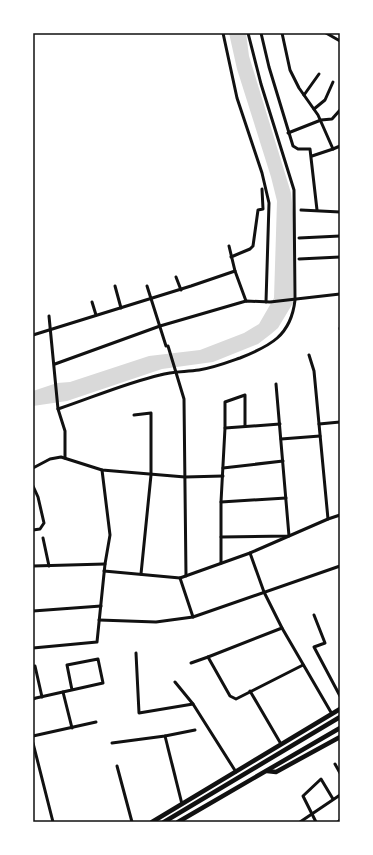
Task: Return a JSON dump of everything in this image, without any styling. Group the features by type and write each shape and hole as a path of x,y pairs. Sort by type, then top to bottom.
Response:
{"highway":[{"path":"152,822 340,709"},
{"path":"164,822 340,716"},
{"path":"178,822 340,728"},
{"path":"268,771 276,772 338,738"}],"street":[{"path":"223,33 237,98 262,174 268,203 268,302"},
{"path":"58,409 160,374 212,368 270,344 281,335 289,322 293,313 294,300 294,190 261,84 248,33"},
{"path":"262,33 269,68 288,133 294,148 309,148 312,156 317,210"},
{"path":"282,33 290,70 304,95 321,120 333,149"},
{"path":"326,33 340,41"},
{"path":"304,95 319,74"},
{"path":"314,110 325,100 333,82"},
{"path":"288,133 321,120 332,119 340,110"},
{"path":"312,156 340,146"},
{"path":"231,258 254,246 258,210 263,209 262,189"},
{"path":"301,210 317,210 329,213 340,212"},
{"path":"299,238 340,236"},
{"path":"229,246 235,271 246,301"},
{"path":"299,259 340,257"},
{"path":"33,335 181,290 235,271"},
{"path":"176,277 181,290"},
{"path":"115,286 121,308"},
{"path":"147,286 177,373 184,399 186,576"},
{"path":"55,364 160,326 246,301 268,302 340,294"},
{"path":"92,302 96,315"},
{"path":"49,316 49,331 55,364 58,409 65,431 65,458"},
{"path":"309,354 314,371 328,519"},
{"path":"276,384 282,439 289,536"},
{"path":"221,563 221,502 225,428 224,402 245,394 245,426"},
{"path":"134,415 151,413 151,475 141,574"},
{"path":"319,424 340,422"},
{"path":"225,428 280,424"},
{"path":"282,439 320,436"},
{"path":"33,462 34,468 50,459 65,458 102,470 185,477 223,476"},
{"path":"223,468 283,461"},
{"path":"33,648 97,642 104,571 110,536 102,470"},
{"path":"33,486 38,497 44,523 40,529 33,530"},
{"path":"221,502 286,498"},
{"path":"104,571 180,578 250,553 340,515"},
{"path":"221,537 289,536"},
{"path":"43,538 49,566"},
{"path":"250,553 264,592 282,628 332,714"},
{"path":"33,566 105,564"},
{"path":"99,620 156,622 193,617 340,566"},
{"path":"180,578 193,617"},
{"path":"33,611 101,606"},
{"path":"314,615 325,643 314,647 340,696"},
{"path":"191,663 282,628"},
{"path":"136,653 139,713 193,704"},
{"path":"208,657 230,696 236,699 303,664"},
{"path":"33,698 42,697 103,683 98,659 67,664 72,690"},
{"path":"35,666 42,697"},
{"path":"175,682 193,704 236,772"},
{"path":"63,692 72,728"},
{"path":"250,692 281,744"},
{"path":"33,736 96,722"},
{"path":"112,743 165,736 195,730"},
{"path":"165,736 182,804"},
{"path":"338,738 340,744"},
{"path":"33,743 53,822"},
{"path":"335,764 340,774"},
{"path":"117,766 132,822"},
{"path":"316,822 303,796 320,779 322,779 333,799"},
{"path":"300,822 340,795"}],"shaded area":[{"path":"229,33 246,33 249,56 291,193 293,213 293,303 278,328 258,344 213,362 162,369 67,401 33,406 33,391 57,383 70,382 149,356 200,350 244,333 259,324 274,298 277,201 271,177 237,69"}]}
